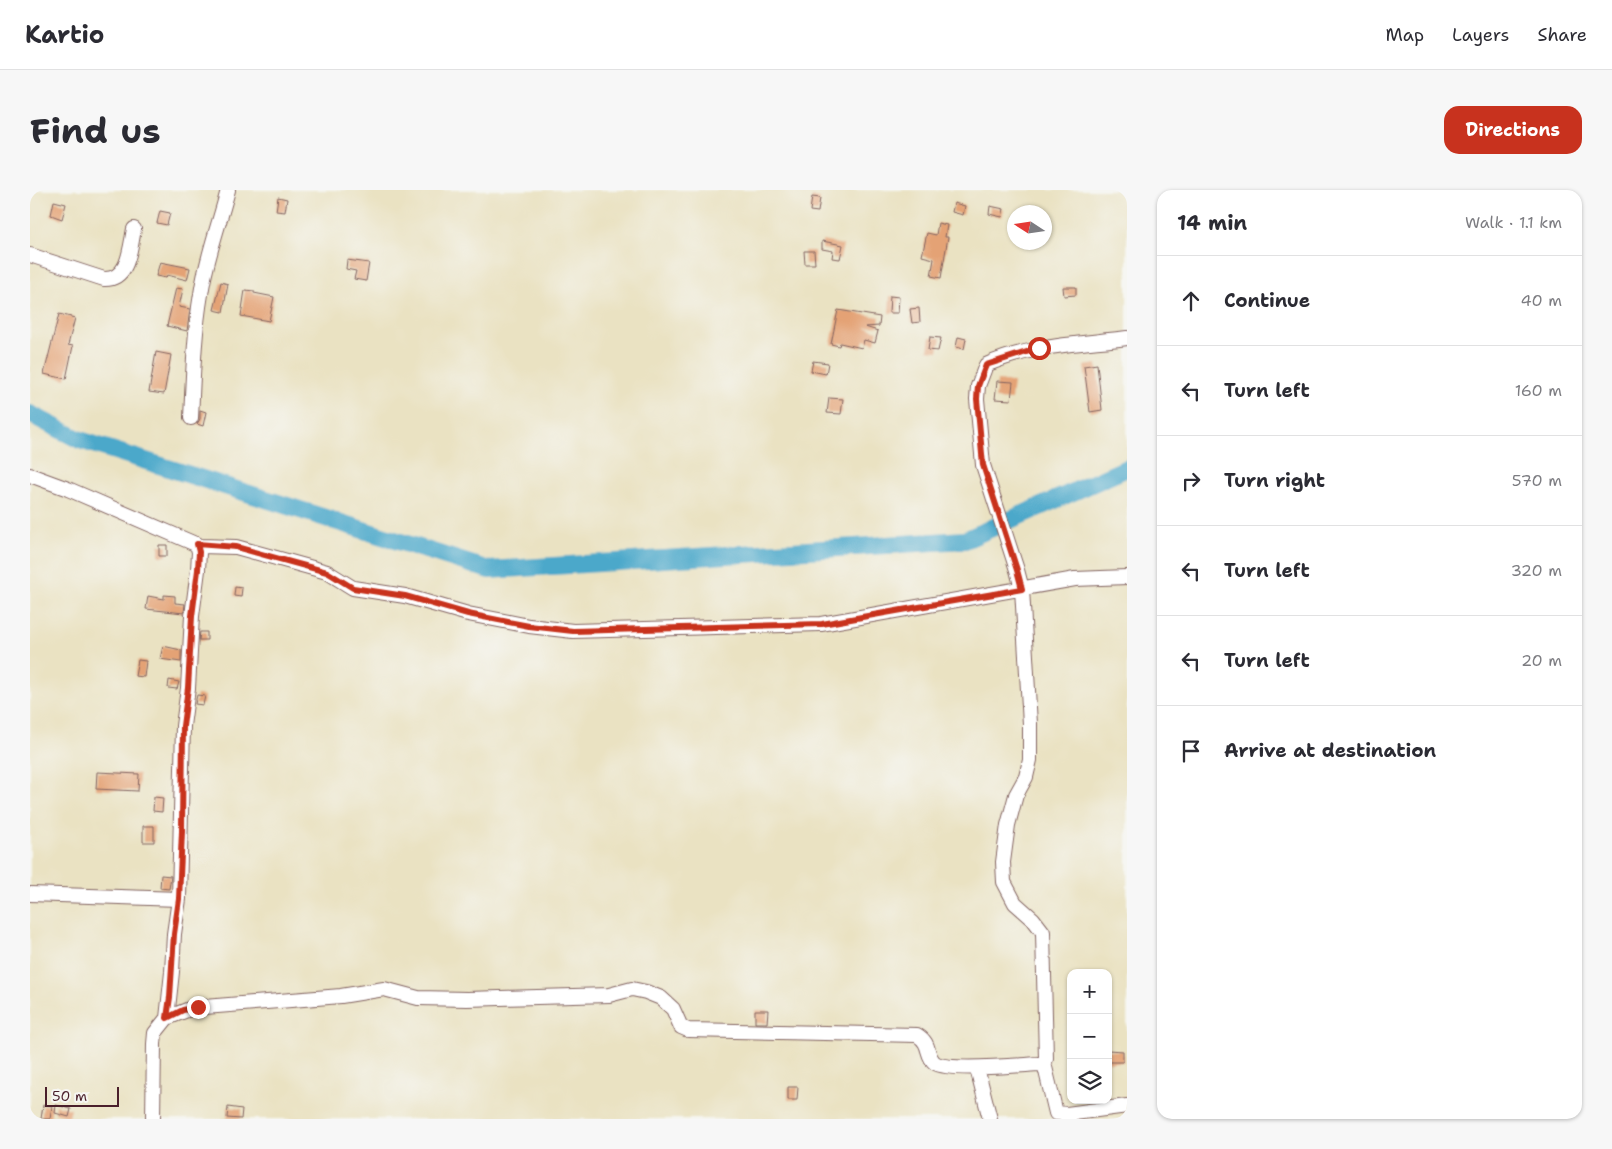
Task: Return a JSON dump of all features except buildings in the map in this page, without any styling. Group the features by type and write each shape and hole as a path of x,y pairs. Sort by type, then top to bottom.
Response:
{"street":[{"path":"191,418 200,295 228,190"},
{"path":"30,255 111,280 116,278 126,265 134,229"},
{"path":"1127,338 1039,348 986,365 978,386 977,399 983,465 1022,589 1030,724 1030,760 1026,777 1016,795 1008,824 1003,862 1004,882 1015,902 1033,919 1043,932 1046,1059 1044,1063 1056,1113 1067,1114 1127,1106"},
{"path":"30,475 68,489 197,544 236,547 327,572 353,588 405,596 468,614 529,626 573,631 822,624 1075,579 1127,577"},
{"path":"153,1119 154,1044 156,1033 167,1018 179,899 183,726 188,688 192,616 198,570 199,552 197,544"},
{"path":"30,894 179,899"},
{"path":"167,1018 192,1008 341,996 384,988 418,998 468,999 609,995 632,989 661,998 673,1009 681,1027 688,1030 917,1035 927,1044 930,1058 942,1065 977,1068 1044,1063"},
{"path":"977,1068 990,1119"}],"waterway":[{"path":"30,414 80,440 489,570 965,540 1127,468"}],"route":[{"path":"198,1007 183,1010 167,1018 179,899 183,726 188,688 192,616 198,570 199,552 197,544 200,546 236,547 327,572 353,588 405,596 468,614 529,626 573,631 822,624 1022,589 983,465 977,399 978,386 986,365 1039,348"}]}
